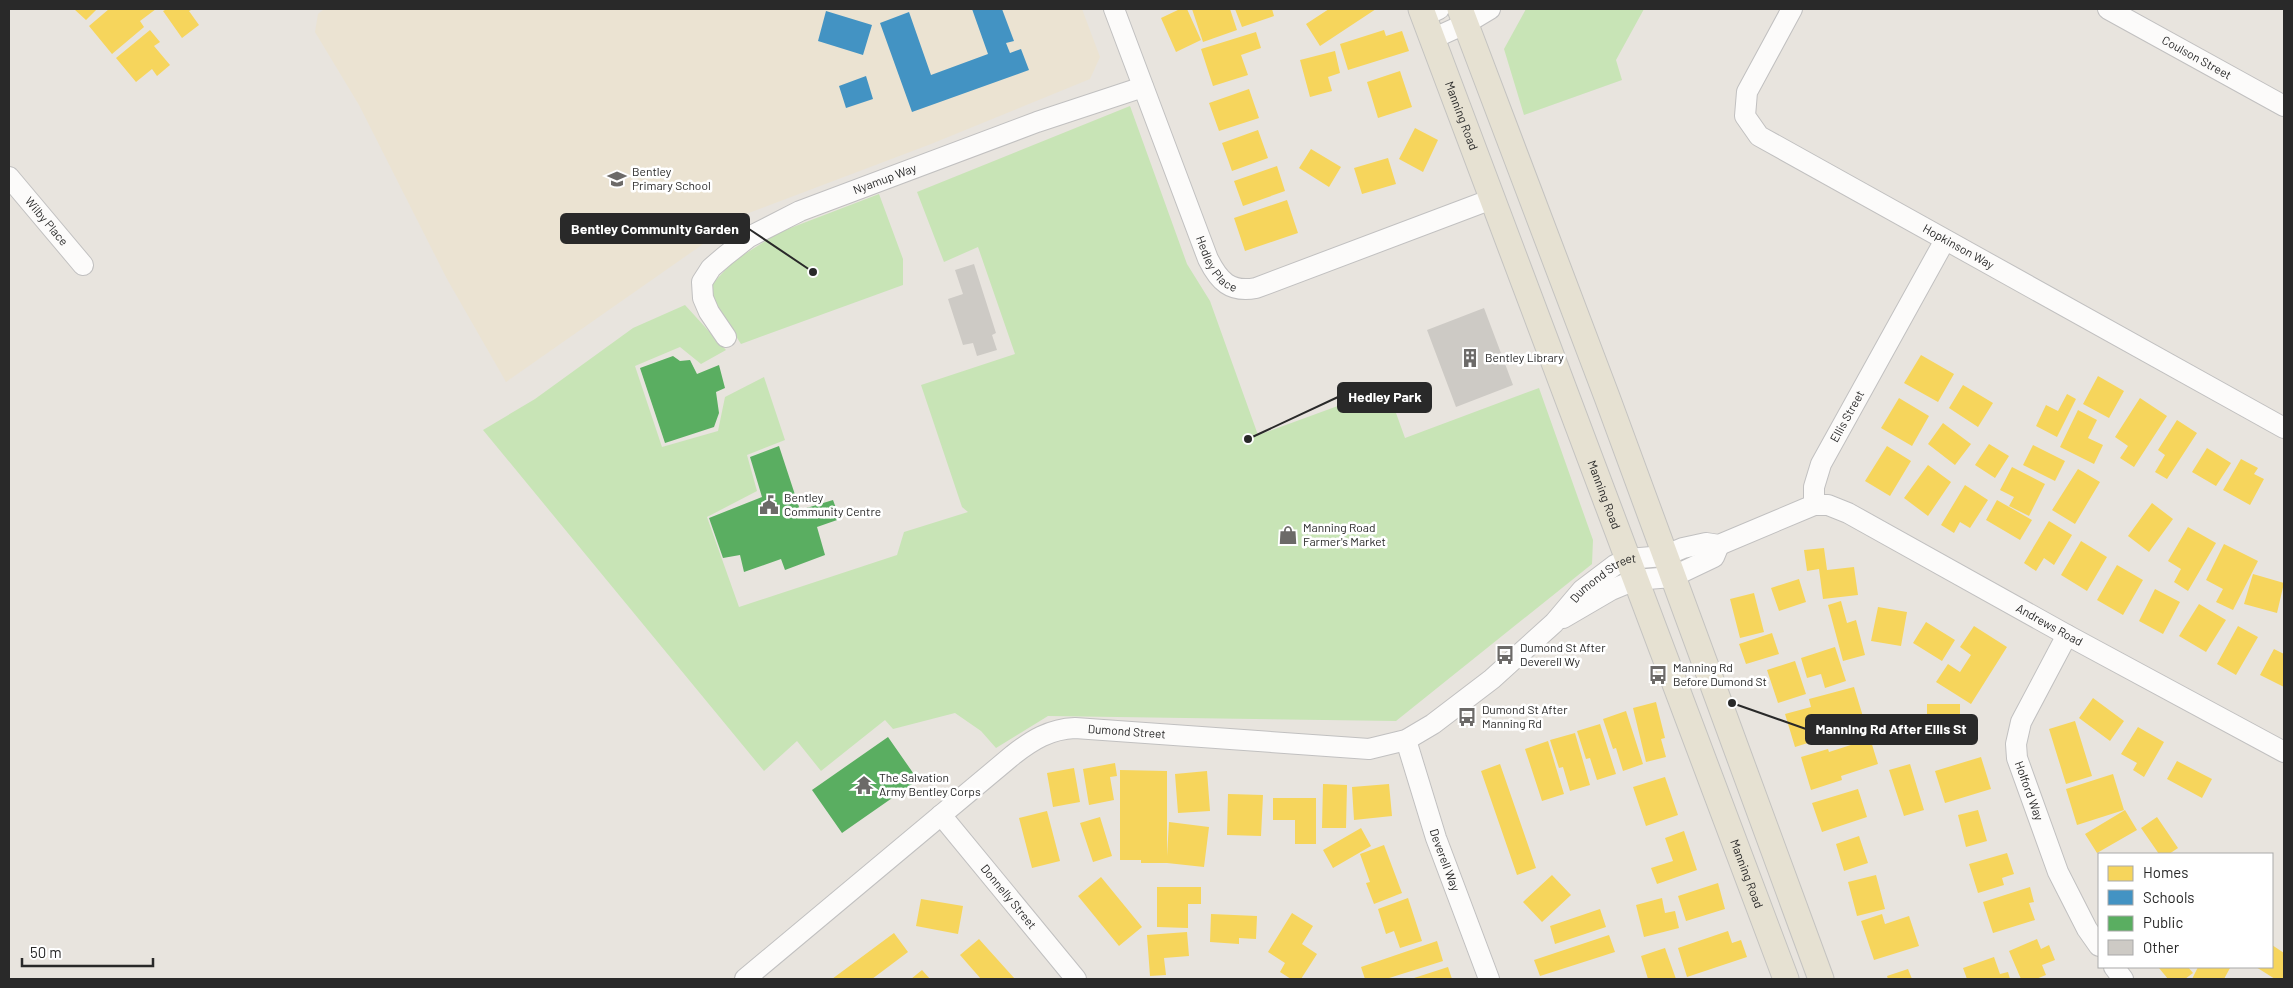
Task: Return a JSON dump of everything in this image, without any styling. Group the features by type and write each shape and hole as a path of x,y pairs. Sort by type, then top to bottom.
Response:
{"main road":[{"name":"Manning Road","path":"1428,11 1432,39 1786,979"},
{"path":"1462,16 1600,378 1821,979"}],"street":[{"name":"Hedley Place","path":"1114,9 1208,260 1219,277 1236,289 1256,288 1492,200"},
{"path":"1432,39 1462,16 1490,9"},
{"name":"Hopkinson Way","path":"1792,9 1747,92 1745,116 1759,136 2284,428"},
{"name":"Coulson Street","path":"2108,9 2284,106"},
{"name":"Nyamup Way","path":"726,337 706,305 702,282 711,268 749,237 800,211 1037,122 1143,87"},
{"name":"Wilby Place","path":"9,177 83,265"},
{"name":"Ellis Street","path":"1814,505 1814,487 1821,464 1945,240"},
{"path":"1668,567 1714,557 1719,545 1814,505"},
{"name":"Andrews Road","path":"1814,505 1828,506 1848,513 2067,635 2284,752"},
{"name":"Dumond Street","path":"745,979 1027,744 1040,736 1062,729 1215,737 1352,749 1382,747 1406,740 1433,724 1492,679 1554,624 1582,590 1604,572 1668,567"},
{"name":"Holford Way","path":"2067,635 2021,722 2016,744 2017,758 2058,872 2087,929 2098,945"},
{"name":"Deverell Way","path":"1406,740 1436,838 1489,979"},
{"name":"Donnelly Street","path":"941,815 1076,979"},
{"path":"2115,968 2123,979"}],"shaded area":[{"name":"Bentley Primary School","path":"324,9 1082,9 1100,57 1090,79 931,144 746,214 506,382 447,279 359,105 315,32 318,14"}],"green space":[{"path":"1526,9 1644,9 1616,60 1622,80 1524,115 1504,49"},
{"path":"1130,106 1187,264 1210,301 1258,435 1387,388 1405,438 1539,388 1593,540 1592,564 1396,721 1048,716 996,748 981,731 955,713 893,729 885,720 821,771 797,741 764,771 483,430 535,399 633,328 685,305 726,350 701,364 680,347 635,366 662,447 718,431 725,397 764,377 785,440 747,455 757,491 707,517 739,607 897,555 904,532 968,512 962,507 921,385 1015,354 978,247 944,262 917,192"},
{"path":"879,194 903,259 903,285 741,344 714,302 712,284 735,260 780,232"}],"building: Homes":[{"path":"74,9 97,9 86,20"},
{"path":"109,9 156,9 140,21 144,27 112,54 89,26"},
{"path":"167,9 193,9 189,11 199,25 182,38 163,11"},
{"path":"1180,9 1187,9 1201,40 1176,52 1161,18"},
{"path":"1192,9 1230,9 1237,30 1203,42"},
{"path":"1235,9 1272,9 1274,16 1242,27"},
{"path":"1329,9 1376,9 1320,46 1306,24"},
{"path":"150,30 160,42 154,46 170,65 157,76 152,69 136,82 116,58"},
{"path":"1384,30 1386,36 1402,31 1409,51 1348,70 1340,44"},
{"path":"1256,32 1261,48 1241,55 1248,75 1213,86 1201,49"},
{"path":"1335,51 1340,73 1328,77 1332,91 1310,97 1300,60"},
{"path":"1400,71 1412,107 1378,118 1367,82"},
{"path":"1249,89 1259,118 1219,131 1209,103"},
{"path":"1415,128 1438,140 1423,172 1399,159"},
{"path":"1258,130 1268,158 1232,171 1222,143"},
{"path":"1311,149 1341,167 1329,187 1299,168"},
{"path":"1388,158 1396,184 1362,194 1354,168"},
{"path":"1277,166 1285,191 1243,206 1234,181"},
{"path":"1287,200 1298,233 1245,251 1234,218"},
{"path":"1921,355 1954,374 1938,402 1904,383"},
{"path":"2098,376 2124,391 2109,418 2083,404"},
{"path":"1963,385 1993,403 1978,427 1949,408"},
{"path":"2067,394 2076,399 2057,437 2036,426 2046,405 2058,411"},
{"path":"1899,398 1929,416 1912,446 1881,428"},
{"path":"2140,398 2167,416 2134,467 2120,458 2128,446 2115,437"},
{"path":"2078,410 2097,420 2088,438 2103,445 2094,464 2060,447"},
{"path":"2177,420 2197,433 2167,479 2155,472 2165,455 2158,450"},
{"path":"1943,423 1971,444 1955,465 1928,444"},
{"path":"1989,444 2009,456 1995,478 1975,465"},
{"path":"2033,445 2065,461 2055,481 2023,465"},
{"path":"1887,446 1911,461 1890,496 1865,481"},
{"path":"2207,448 2231,463 2216,486 2192,472"},
{"path":"2241,459 2258,468 2254,474 2264,479 2250,505 2223,490"},
{"path":"1928,465 1951,482 1928,516 1904,498"},
{"path":"2012,467 2045,484 2029,516 2009,506 2014,497 2000,490"},
{"path":"2078,469 2100,482 2075,524 2052,510"},
{"path":"1965,485 1988,500 1970,528 1960,522 1954,533 1941,525"},
{"path":"1997,500 2032,520 2020,540 1986,520"},
{"path":"2152,503 2173,519 2149,552 2128,536"},
{"path":"2049,521 2072,535 2054,565 2044,558 2036,571 2024,563"},
{"path":"2188,527 2216,543 2188,591 2174,582 2181,569 2168,561"},
{"path":"2081,541 2107,557 2087,591 2061,575"},
{"path":"2224,544 2258,561 2233,610 2216,602 2223,589 2206,580"},
{"path":"1824,548 1827,570 1854,567 1858,595 1823,599 1819,569 1807,571 1804,550"},
{"path":"2117,565 2143,580 2123,615 2097,600"},
{"path":"2253,574 2284,583 2277,613 2244,604"},
{"path":"1799,579 1806,602 1779,611 1771,588"},
{"path":"2155,589 2180,602 2163,634 2139,621"},
{"path":"1754,593 1764,632 1740,638 1730,599"},
{"path":"1841,601 1847,623 1856,620 1865,655 1843,661 1828,605"},
{"path":"2199,604 2226,620 2206,652 2179,636"},
{"path":"1878,607 1907,612 1901,646 1871,641"},
{"path":"1926,622 1955,640 1942,661 1913,643"},
{"path":"1974,626 2007,647 1971,704 1936,682 1948,664 1960,672 1971,655 1960,647"},
{"path":"2238,626 2258,637 2236,675 2217,664"},
{"path":"1772,633 1779,654 1746,664 1739,644"},
{"path":"1835,647 1846,681 1825,688 1821,674 1807,678 1801,658"},
{"path":"2274,649 2284,654 2284,687 2260,675"},
{"path":"1795,661 1806,694 1778,703 1767,670"},
{"path":"1854,687 1865,723 1830,733 1830,736 1795,747 1785,714 1811,707 1809,699"},
{"path":"2093,698 2124,721 2110,741 2079,718"},
{"path":"1656,702 1665,738 1661,739 1666,757 1646,762 1633,708"},
{"path":"1927,704 1960,704 1960,739 1927,739"},
{"path":"1626,711 1643,764 1623,771 1616,748 1613,749 1603,719"},
{"path":"2075,721 2092,776 2066,784 2049,729"},
{"path":"1600,724 1616,774 1597,780 1590,758 1586,759 1577,731"},
{"path":"1866,725 1878,764 1841,776 1842,780 1811,790 1801,757 1828,749 1829,752 1857,743 1853,729"},
{"path":"2138,727 2164,742 2144,777 2133,770 2137,763 2121,754"},
{"path":"1575,733 1590,785 1570,791 1563,767 1559,768 1550,740"},
{"path":"1548,741 1564,794 1542,801 1525,749"},
{"path":"1981,757 1991,789 1945,803 1935,771"},
{"path":"2177,761 2212,779 2202,798 2167,779"},
{"path":"1115,763 1117,776 1110,777 1114,800 1089,805 1083,769"},
{"path":"1500,764 1536,868 1517,875 1481,771"},
{"path":"1910,764 1924,810 1904,816 1889,770"},
{"path":"1074,768 1080,802 1053,807 1047,773"},
{"path":"1120,770 1167,771 1167,856 1169,822 1209,827 1204,867 1167,863 1141,863 1141,860 1120,860"},
{"path":"1207,771 1210,811 1178,813 1175,774"},
{"path":"2113,774 2124,810 2077,825 2066,789"},
{"path":"1665,777 1678,815 1646,826 1633,787"},
{"path":"1323,784 1347,785 1346,828 1322,828"},
{"path":"1389,784 1392,816 1354,820 1352,787"},
{"path":"1858,789 1867,817 1822,832 1812,803"},
{"path":"1228,794 1263,795 1261,836 1227,835"},
{"path":"1273,798 1316,798 1316,844 1295,844 1295,820 1273,820"},
{"path":"1978,810 1987,841 1966,847 1958,815"},
{"path":"2125,810 2137,830 2097,853 2085,834"},
{"path":"1047,811 1060,861 1032,868 1019,818"},
{"path":"1100,817 1112,856 1093,862 1080,823"},
{"path":"2157,817 2178,848 2170,853 2158,853 2141,828"},
{"path":"1361,828 1371,846 1333,868 1323,850"},
{"path":"1684,831 1697,870 1657,884 1651,868 1673,861 1665,838"},
{"path":"1859,836 1868,863 1844,871 1836,844"},
{"path":"1384,845 1402,893 1374,904 1366,883 1370,882 1360,854"},
{"path":"2007,853 2014,874 2002,878 2004,885 1978,893 1969,864"},
{"path":"1552,875 1571,895 1542,922 1523,902"},
{"path":"1876,875 1885,909 1857,916 1848,882"},
{"path":"1101,877 1142,927 1119,946 1078,896"},
{"path":"1718,883 1725,909 1686,921 1678,896"},
{"path":"1157,887 1201,887 1201,904 1188,904 1188,928 1157,927"},
{"path":"2030,887 2034,902 2029,903 2035,920 1993,933 1983,902"},
{"path":"1408,898 1422,941 1400,948 1394,931 1386,934 1378,909"},
{"path":"1662,898 1665,913 1675,911 1679,928 1644,937 1636,905"},
{"path":"921,899 963,906 958,934 916,926"},
{"path":"1600,909 1606,927 1555,944 1550,926"},
{"path":"1292,913 1313,926 1302,944 1317,954 1301,979 1291,979 1280,972 1285,963 1268,952"},
{"path":"1211,914 1257,916 1256,939 1239,938 1239,944 1210,942"},
{"path":"1882,914 1885,924 1909,916 1919,946 1874,960 1861,921"},
{"path":"1728,931 1732,943 1741,940 1747,957 1687,977 1678,948"},
{"path":"1187,932 1189,956 1164,958 1166,975 1150,976 1147,935"},
{"path":"894,933 908,952 872,979 832,979"},
{"path":"1609,935 1615,952 1540,976 1534,960"},
{"path":"979,939 1015,979 981,979 960,955"},
{"path":"2037,939 2041,949 2049,945 2055,960 2042,965 2046,975 2036,979 2021,979 2009,951"},
{"path":"1437,941 1443,961 1386,979 1365,979 1361,967"},
{"path":"2273,946 2284,953 2284,979 2275,979 2258,968 2273,968"},
{"path":"1665,948 1676,979 1648,979 1641,956"},
{"path":"1994,957 2000,974 2008,972 2010,979 1967,979 1963,968"},
{"path":"1448,967 1452,979 1411,979"},
{"path":"2159,968 2189,968 2193,973 2185,979 2168,979"},
{"path":"2198,968 2230,968 2224,979 2192,979"},
{"path":"1908,969 1912,979 1888,979 1887,976"},
{"path":"922,970 930,979 911,979"}],"building: Schools":[{"path":"972,9 1002,9 1014,41 1006,43 1010,53 1021,49 1029,70 912,112 880,23 909,12 931,75 988,54"},
{"path":"826,11 872,25 863,55 818,41"},
{"path":"866,76 873,99 846,108 839,86"}],"building: Public":[{"path":"673,356 680,361 690,360 697,374 719,365 725,388 716,392 719,413 714,427 665,443 640,368"},
{"name":"Bentley Community Centre","path":"779,446 800,510 833,500 840,519 817,527 825,555 785,570 781,559 744,572 740,555 723,558 709,518 762,497 750,457"},
{"path":"888,737 918,780 842,833 812,790"}],"building: Other":[{"path":"974,264 996,333 992,335 997,350 977,356 973,343 963,345 948,299 963,294 955,270"},
{"name":"Bentley Library","path":"1484,308 1513,385 1456,407 1427,330"}],"place":[{"name":"Bentley Primary School","path":"617,179"},
{"name":"Bentley Community Garden","path":"813,272"},
{"name":"Bentley Library","path":"1470,358"},
{"name":"Hedley Park","path":"1248,439"},
{"name":"Bentley Community Centre","path":"769,505"},
{"name":"Manning Road Farmer's Market","path":"1288,535"},
{"name":"Dumond St After Deverell Wy","path":"1505,655"},
{"name":"Manning Rd Before Dumond St","path":"1658,675"},
{"name":"Manning Rd After Ellis St","path":"1732,703"},
{"name":"Dumond St After Manning Rd","path":"1467,717"},
{"name":"The Salvation Army Bentley Corps","path":"864,785"}]}
